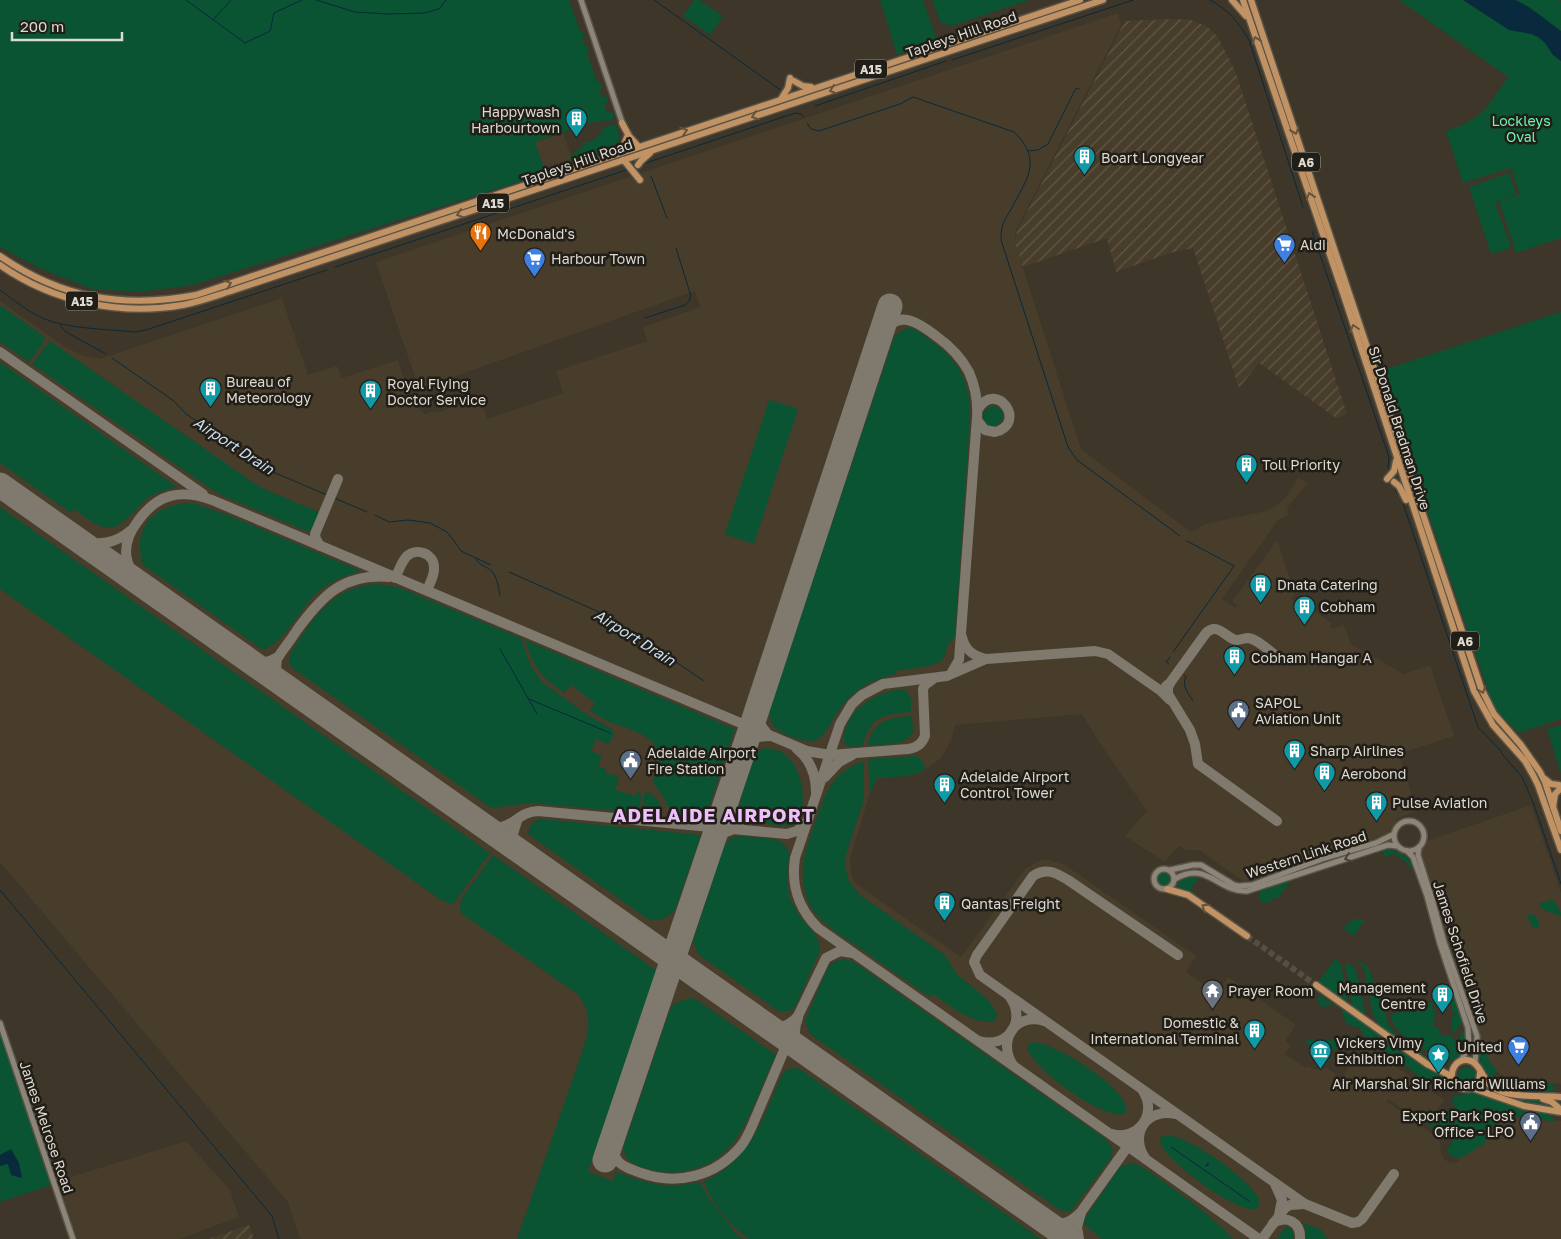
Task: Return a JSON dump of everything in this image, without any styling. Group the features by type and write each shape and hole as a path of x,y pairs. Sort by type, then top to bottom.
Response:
{"main road":[{"name":"Tapleys Hill Road","path":"0,256 39,280 81,295 117,301 142,302 170,300 209,291 614,154 1080,0"},
{"name":"Tapleys Hill Road","path":"0,265 53,293 96,305 141,309 184,304 231,291 1103,0"},
{"path":"1232,0 1250,24"},
{"name":"Sir Donald Bradman Drive","path":"1243,0 1343,293 1474,691 1493,725 1525,761 1538,785 1561,850"},
{"name":"Sir Donald Bradman Drive","path":"1253,0 1279,84 1481,688 1494,714 1521,745 1541,774 1561,831"},
{"path":"1269,75 1279,84 1274,93"},
{"path":"780,100 792,79 803,86 815,88"},
{"path":"622,123 629,136 638,146"},
{"path":"614,154 624,145 627,137"},
{"path":"638,165 640,160 660,147"},
{"path":"623,160 640,180"},
{"path":"1343,293 1352,300 1347,308"},
{"path":"1396,458 1396,466 1390,481 1399,486 1405,494 1411,515 1418,522"},
{"path":"1541,774 1549,783 1561,786 1555,794 1553,808"},
{"path":"1538,785 1548,790 1545,806"},
{"path":"1167,889 1188,894 1247,936"},
{"path":"1316,985 1427,1064 1447,1074 1462,1089 1472,1088 1524,1106 1561,1111"},
{"path":"1453,1081 1453,1068 1461,1061 1466,1060 1475,1064 1488,1083 1494,1088 1503,1092 1548,1100 1557,1104 1561,1111"},
{"path":"1472,1088 1478,1083 1480,1071"},
{"path":"1517,1094 1561,1097"}],"street":[{"path":"581,0 631,149"},
{"path":"1548,790 1561,786"},
{"path":"1409,821 1415,822 1424,835 1422,843 1414,850 1407,851 1397,846 1394,834 1395,829 1400,824 1409,821"},
{"name":"Western Link Road","path":"1170,870 1199,865 1204,866 1227,882 1239,886 1252,885 1325,858 1376,843 1394,834"},
{"name":"Western Link Road","path":"1175,879 1186,873 1200,873 1209,876 1230,889 1247,891 1388,845 1397,846"},
{"name":"James Schofield Drive","path":"1419,847 1418,855 1444,942 1477,1036 1475,1064"},
{"name":"James Schofield Drive","path":"1407,851 1413,857 1427,896 1440,944 1468,1028 1470,1036 1469,1046 1461,1061"},
{"path":"1166,868 1170,870 1175,879 1173,885 1167,889 1158,887 1154,878 1156,872 1166,868"},
{"name":"James Melrose Road","path":"0,1023 73,1239"}],"shaded area":[{"name":"ADELAIDE AIRPORT","path":"1118,13 1121,25 1016,230 1015,243 1081,449 1191,532 1205,524 1266,511 1287,496 1298,478 1308,483 1287,508 1288,515 1278,520 1222,599 1236,608 1237,605 1232,602 1277,540 1295,594 1291,599 1294,601 1297,598 1332,624 1330,627 1332,628 1344,625 1351,644 1404,674 1430,665 1454,736 1399,754 1412,796 1432,803 1397,819 1387,835 1243,881 1199,850 1185,850 1179,846 1165,862 1125,836 1147,811 1082,714 955,725 951,741 946,750 940,759 929,767 919,773 877,779 871,790 850,859 854,881 961,957 1025,869 1044,860 1065,865 1196,956 1186,972 1216,993 1228,977 1296,1025 1285,1041 1291,1045 1285,1054 1306,1068 1308,1066 1313,1069 1327,1068 1345,1081 1345,1073 1361,1050 1372,1050 1444,1100 1435,1113 1429,1109 1422,1113 1418,1120 1388,1099 1386,1101 1440,1139 1441,1154 1445,1160 1452,1163 1459,1162 1457,1154 1497,1121 1528,1117 1561,1121 1561,1239 300,1239 288,1202 0,862 0,301 65,347 82,355 100,359 282,298 308,375 337,366 342,378 398,360 412,404 425,414 434,411 436,413 480,398 487,419 563,393 556,371 647,341 643,327 700,307 695,291 419,389 376,262"},
{"path":"1191,20 1206,26 1218,37 1236,73 1347,414 1336,418 1259,363 1239,388 1193,248 1170,253 1116,272 1107,238 1023,267 1015,244 1017,231 1125,21"},
{"path":"563,133 573,162 544,171 535,142"},
{"path":"1531,805 1561,893 1561,1084 1508,1081 1489,1064 1482,1048 1478,1027 1420,855 1427,841"},
{"path":"186,1141 230,1190 239,1217 179,1239 78,1239 58,1181"},
{"path":"249,1225 254,1239 209,1239"}],"green space":[{"path":"0,0 569,0 580,31 582,30 585,37 582,38 585,46 587,45 589,52 587,53 597,82 600,82 603,88 599,89 602,97 606,96 609,102 604,104 607,113 612,111 614,119 607,122 606,120 596,123 595,121 535,142 544,168 522,181 193,285 141,292 92,289 39,268 0,247"},
{"path":"694,0 699,0 723,16 710,35 683,16"},
{"path":"880,0 923,0 936,38 934,42 897,55"},
{"path":"932,0 1029,0 951,26 941,23"},
{"name":"Lockleys Oval","path":"1399,0 1558,0 1561,2 1561,238 1516,253 1499,201 1520,194 1511,168 1463,183 1446,131 1469,121 1483,111 1508,77"},
{"path":"616,124 620,140 608,150 572,162 569,159 587,140 589,143 601,134 600,131 605,127"},
{"path":"1509,173 1516,194 1495,202 1511,248 1491,254 1469,187"},
{"path":"0,305 45,337 42,345 29,362 0,342"},
{"path":"1561,312 1561,719 1519,733 1499,713 1492,702 1380,371"},
{"path":"910,328 923,335 949,356 962,374 969,395 970,420 955,637 948,645 944,657 936,663 896,671 896,674 861,688 847,700 825,733 816,740 806,741 794,738 774,727 769,712 894,337 902,330"},
{"path":"50,341 262,488 321,513 313,530 304,530 223,496 32,364"},
{"path":"0,362 177,487 151,496 119,525 108,528 95,523 74,509 71,513 0,463"},
{"path":"769,400 798,409 754,544 725,534"},
{"path":"993,406 1000,409 1003,416 1000,423 993,426 986,423 983,416 986,409"},
{"path":"187,503 196,504 228,515 361,571 335,581 318,592 284,634 263,650 143,565 140,541 143,530 148,522 155,514 164,509"},
{"path":"0,507 490,853 455,902 451,904 441,900 0,589"},
{"path":"376,584 403,589 521,638 530,664 542,682 589,716 612,729 614,733 609,744 596,739 591,751 602,756 598,766 606,769 605,773 619,777 615,790 636,796 639,790 641,796 640,811 638,813 532,803 490,807 291,667 289,661 291,652 325,606 347,591"},
{"path":"525,640 735,729 705,819 672,815 653,782 659,759 658,750 653,743 640,733 607,721 590,711 595,703 571,685 564,693 556,687 535,665"},
{"path":"900,689 907,691 913,703 911,703 911,712 886,716 874,723 869,728 863,746 850,747 845,744 844,736 849,720 860,707 875,697"},
{"path":"912,716 913,732 910,737 893,744 868,745 873,730 883,722 890,719"},
{"path":"1561,725 1561,774 1547,729"},
{"path":"765,748 781,752 789,758 798,772 803,796 799,820 794,825 785,826 747,821 740,813 742,793 751,767 757,754"},
{"path":"916,756 923,762 925,769 908,776 877,778 870,793 868,759"},
{"path":"864,761 864,799 845,858 849,881 860,895 945,955 956,973 988,1000 996,1011 997,1015 994,1022 986,1022 970,1017 954,1009 933,994 930,997 833,929 816,914 807,898 804,888 803,864 827,791 845,771"},
{"path":"647,792 659,801 662,811 661,815 645,813 643,806 644,794"},
{"path":"543,819 701,835 675,910 663,919 649,920 528,834 532,824"},
{"path":"740,836 774,839 783,843 786,847 789,854 787,881 790,899 800,917 815,934 820,945 819,953 797,1003 792,1010 780,1012 699,955 693,941 724,846 731,838"},
{"path":"1387,849 1399,852 1405,856 1412,866 1409,868 1407,863 1394,854 1384,857 1382,850"},
{"path":"493,855 653,968 656,972 588,1172 613,1181 616,1172 656,1184 675,1185 698,1182 738,1236 743,1239 517,1239 579,1061 587,1035 588,1020 587,1012 579,995 462,914 460,910 461,899"},
{"path":"1161,871 1167,871 1172,876 1170,885 1161,887 1156,882 1156,876"},
{"path":"1188,875 1201,875 1191,889 1191,893 1177,887 1181,879"},
{"path":"1291,880 1279,897 1274,898 1270,903 1268,901 1265,904 1259,900 1259,891"},
{"path":"1553,899 1561,916 1544,910 1538,904"},
{"path":"1531,914 1536,917 1540,924 1538,927 1533,928 1527,915"},
{"path":"1353,919 1365,919 1354,936 1343,928"},
{"path":"845,959 854,962 1107,1140 1113,1150 1111,1158 1071,1211 1066,1212 1058,1209 810,1034 805,1021 828,967 835,961"},
{"path":"1335,959 1341,964 1348,1005 1318,982"},
{"path":"1357,959 1368,967 1376,988 1368,990 1364,969"},
{"path":"1345,963 1349,963 1354,967 1357,974 1367,1020 1354,1010 1352,1006"},
{"path":"1449,987 1452,988 1464,1022 1454,1033 1454,1029 1451,1029 1452,1016 1457,1016 1451,1011 1452,1001 1440,997 1439,994 1449,990"},
{"path":"1372,990 1377,991 1380,995 1389,1025 1395,1034 1428,1058 1426,1061 1379,1026 1372,1012 1369,994"},
{"path":"1319,995 1333,1004 1321,1007 1317,999"},
{"path":"689,998 696,999 776,1055 745,1124 739,1135 723,1153 703,1166 690,1170 656,1171 629,1161 625,1154 624,1145 669,1012 674,1004"},
{"path":"1427,1002 1433,1002 1432,1009 1435,1009 1434,1027 1440,1028 1438,1034 1452,1036 1458,1040 1462,1032 1466,1031 1464,1050 1460,1057 1448,1060 1433,1055 1403,1035 1394,1024 1390,1015"},
{"path":"1340,1005 1405,1052 1446,1076 1448,1082 1439,1086 1427,1082 1364,1035 1359,1028 1346,1024"},
{"path":"0,1034 51,1185 0,1202"},
{"path":"1357,1036 1366,1045 1320,1052 1306,1043 1308,1039 1319,1041"},
{"path":"1032,1042 1057,1050 1090,1069 1117,1092 1125,1104 1126,1113 1116,1114 1103,1110 1070,1092 1031,1056 1027,1047"},
{"path":"1482,1044 1484,1044 1490,1062 1497,1071 1493,1076 1498,1082 1490,1081 1484,1072 1480,1060"},
{"path":"1467,1067 1473,1070 1476,1076 1473,1082 1467,1085 1461,1082 1458,1076 1461,1070"},
{"path":"796,1068 1041,1239 749,1239 722,1213 711,1197 704,1181 721,1172 745,1149 762,1121 783,1073 788,1069"},
{"path":"1506,1081 1528,1083 1538,1093 1498,1087"},
{"path":"1485,1082 1523,1099 1550,1102 1557,1110 1515,1101 1481,1089"},
{"path":"1542,1083 1549,1083 1555,1086 1554,1090 1550,1093 1544,1093 1541,1089"},
{"path":"1476,1092 1551,1115 1555,1122 1528,1117 1505,1119 1489,1130 1492,1139 1484,1141 1485,1144 1466,1155 1456,1158 1448,1152 1448,1148 1452,1144 1451,1137 1436,1131 1423,1120 1426,1117 1423,1114 1429,1110 1437,1112 1447,1111 1456,1104 1451,1102 1454,1096"},
{"path":"1166,1135 1189,1143 1218,1160 1232,1171 1245,1182 1260,1201 1257,1209 1247,1208 1234,1203 1189,1174 1176,1163 1160,1143 1161,1137"},
{"path":"1131,1163 1140,1166 1183,1195 1233,1239 1102,1239 1084,1224 1085,1218 1120,1167"},
{"path":"1301,1222 1320,1229 1328,1239 1306,1239 1305,1227"},
{"path":"1286,1226 1293,1232 1294,1239 1277,1239"}],"water":[{"path":"1463,0 1515,0 1526,6 1561,31 1561,61 1553,55 1545,43 1538,37 1509,30"},
{"path":"11,1149 19,1163 22,1178 11,1175 8,1164 0,1166 0,1155"}],"waterway":[{"path":"186,0 245,43 270,31 274,13 302,0"},
{"path":"213,20 231,0"},
{"path":"316,0 355,12 388,14 424,13 439,9 446,0"},
{"path":"654,0 782,91"},
{"path":"952,60 1133,0"},
{"path":"1210,0 1233,17 1249,40 1303,207"},
{"path":"815,106 946,61"},
{"path":"1028,151 1038,150 1048,144 1076,88 1079,89"},
{"path":"807,123 811,129 819,131 900,104 913,97 1014,132 1023,142 1028,152 1029,171 1022,190 1003,224 1001,240 1068,447 1077,460 1180,536"},
{"path":"646,163 795,113 801,114 804,117"},
{"path":"335,267 626,170"},
{"path":"651,176 667,218"},
{"path":"1312,231 1389,457 1388,468"},
{"path":"645,318 685,305 689,301 691,296 676,248"},
{"path":"0,290 31,312 52,322 135,332 327,270"},
{"name":"Airport Drain","path":"60,325 66,332 106,354"},
{"name":"Airport Drain","path":"112,358 174,401 186,414 273,472 367,512"},
{"path":"1395,490 1401,497 1478,727 1522,777 1533,802 1561,884"},
{"name":"Airport Drain","path":"375,515 389,522 408,520 430,523 447,532 461,551 491,565"},
{"path":"1173,652 1234,566 1187,541"},
{"path":"476,559 480,564 492,571 497,580 500,595"},
{"name":"Airport Drain","path":"509,572 608,616 704,681"},
{"path":"500,649 537,714"},
{"name":"Airport Drain","path":"1169,664 1166,662 1170,657"},
{"name":"Airport Drain","path":"1184,675 1186,677 1185,687 1193,701"},
{"path":"529,699 610,733"},
{"path":"0,890 272,1216 279,1239"},
{"path":"1171,1147 1249,1201"}],"taxiway":[{"path":"880,338 892,323 899,320 906,320 920,325 946,344 959,357 969,372 974,389 977,417 959,660 952,672"},
{"path":"0,352 203,494"},
{"path":"977,420 985,430 995,432 1005,427 1009,421 1009,413 1006,406 1000,401 993,399 986,401 978,409"},
{"path":"320,546 315,534 338,479"},
{"path":"136,581 126,556 128,539 133,528 146,512 162,499 180,494 190,495 212,500 807,751 830,755 917,747 925,736 923,689 933,679"},
{"path":"80,542 113,541 130,531"},
{"path":"395,578 407,556 415,552 424,553 431,559 434,567 433,576 427,590"},
{"path":"281,683 276,669 277,659 306,618 325,597 346,583 373,577 389,577"},
{"path":"1166,686 1206,633 1213,629 1220,630 1235,640 1252,639 1278,657"},
{"path":"962,637 965,646 970,652 986,659"},
{"path":"1170,700 1161,691 1108,654 1095,651 986,659 947,676 883,684 862,695 852,704 840,724 795,858 795,887 805,913 818,928 1259,1239"},
{"path":"249,661 264,662 279,656"},
{"path":"1170,683 1168,694 1190,730 1195,744 1198,764 1277,821"},
{"path":"757,709 759,723 766,732"},
{"path":"744,748 756,737 770,736"},
{"path":"796,748 811,767 815,779 816,792"},
{"path":"825,777 839,762 852,755"},
{"path":"725,803 729,818 741,829"},
{"path":"481,825 500,827 530,812 538,811 787,834 797,831 807,822"},
{"path":"517,821 513,834 517,850"},
{"path":"712,844 721,834 731,830"},
{"path":"1178,955 1068,880 1047,871 1033,876 974,962 980,975 1305,1204 1352,1223 1358,1222 1394,1174"},
{"path":"764,1023 778,1027 794,1020 798,1016 826,958 840,951 852,953"},
{"path":"979,1041 998,1041 1012,1031 1016,1015 1015,1006 1010,997"},
{"path":"798,1018 795,1033 799,1045 805,1053"},
{"path":"1013,1065 1007,1047 1008,1038 1012,1031 1017,1025 1025,1021 1034,1019 1044,1021"},
{"path":"612,1139 612,1147 619,1162 634,1171 655,1177 682,1178 696,1176 720,1165 741,1146 746,1138 788,1041"},
{"path":"1112,1134 1130,1133 1137,1130 1143,1124 1147,1117 1148,1108 1143,1091"},
{"path":"1145,1158 1139,1140 1144,1124 1157,1115 1166,1113 1176,1114"},
{"path":"1046,1223 1065,1223 1081,1212 1143,1125"},
{"path":"1275,1184 1282,1200 1279,1215"},
{"path":"1262,1239 1285,1208 1290,1205 1305,1204"},
{"path":"1079,1239 1077,1227 1081,1213"},
{"path":"1273,1223 1288,1220 1296,1224 1300,1233 1300,1239"}],"runway":[{"path":"605,1160 752,725 890,306"},
{"path":"0,485 1070,1239"}],"tunnel":[{"path":"1247,936 1316,985"}],"place":[{"name":"Happywash Harbourtown","path":"576,138"},
{"name":"Boart Longyear","path":"1085,176"},
{"name":"McDonald's","path":"481,252"},
{"name":"Aldi","path":"1284,263"},
{"name":"Harbour Town","path":"535,277"},
{"name":"Bureau of Meteorology","path":"210,408"},
{"name":"Royal Flying Doctor Service","path":"371,410"},
{"name":"Toll Priority","path":"1246,483"},
{"name":"Dnata Catering","path":"1261,603"},
{"name":"Cobham","path":"1304,625"},
{"name":"Cobham Hangar A","path":"1235,676"},
{"name":"SAPOL Aviation Unit","path":"1239,729"},
{"name":"Sharp Airlines","path":"1294,769"},
{"name":"Adelaide Airport Fire Station","path":"631,779"},
{"name":"Aerobond","path":"1325,792"},
{"name":"Adelaide Airport Control Tower","path":"944,803"},
{"name":"Pulse Aviation","path":"1376,821"},
{"name":"Qantas Freight","path":"945,922"},
{"name":"Prayer Room","path":"1212,1009"},
{"name":"Management Centre","path":"1442,1014"},
{"name":"Domestic & International Terminal","path":"1255,1049"},
{"name":"United","path":"1518,1065"},
{"name":"Vickers Vimy Exhibition","path":"1320,1069"},
{"name":"Air Marshal Sir Richard Williams","path":"1439,1074"},
{"name":"Export Park Post Office - LPO","path":"1530,1142"}],"district":[{"name":"ADELAIDE AIRPORT","path":"714,814"}]}
